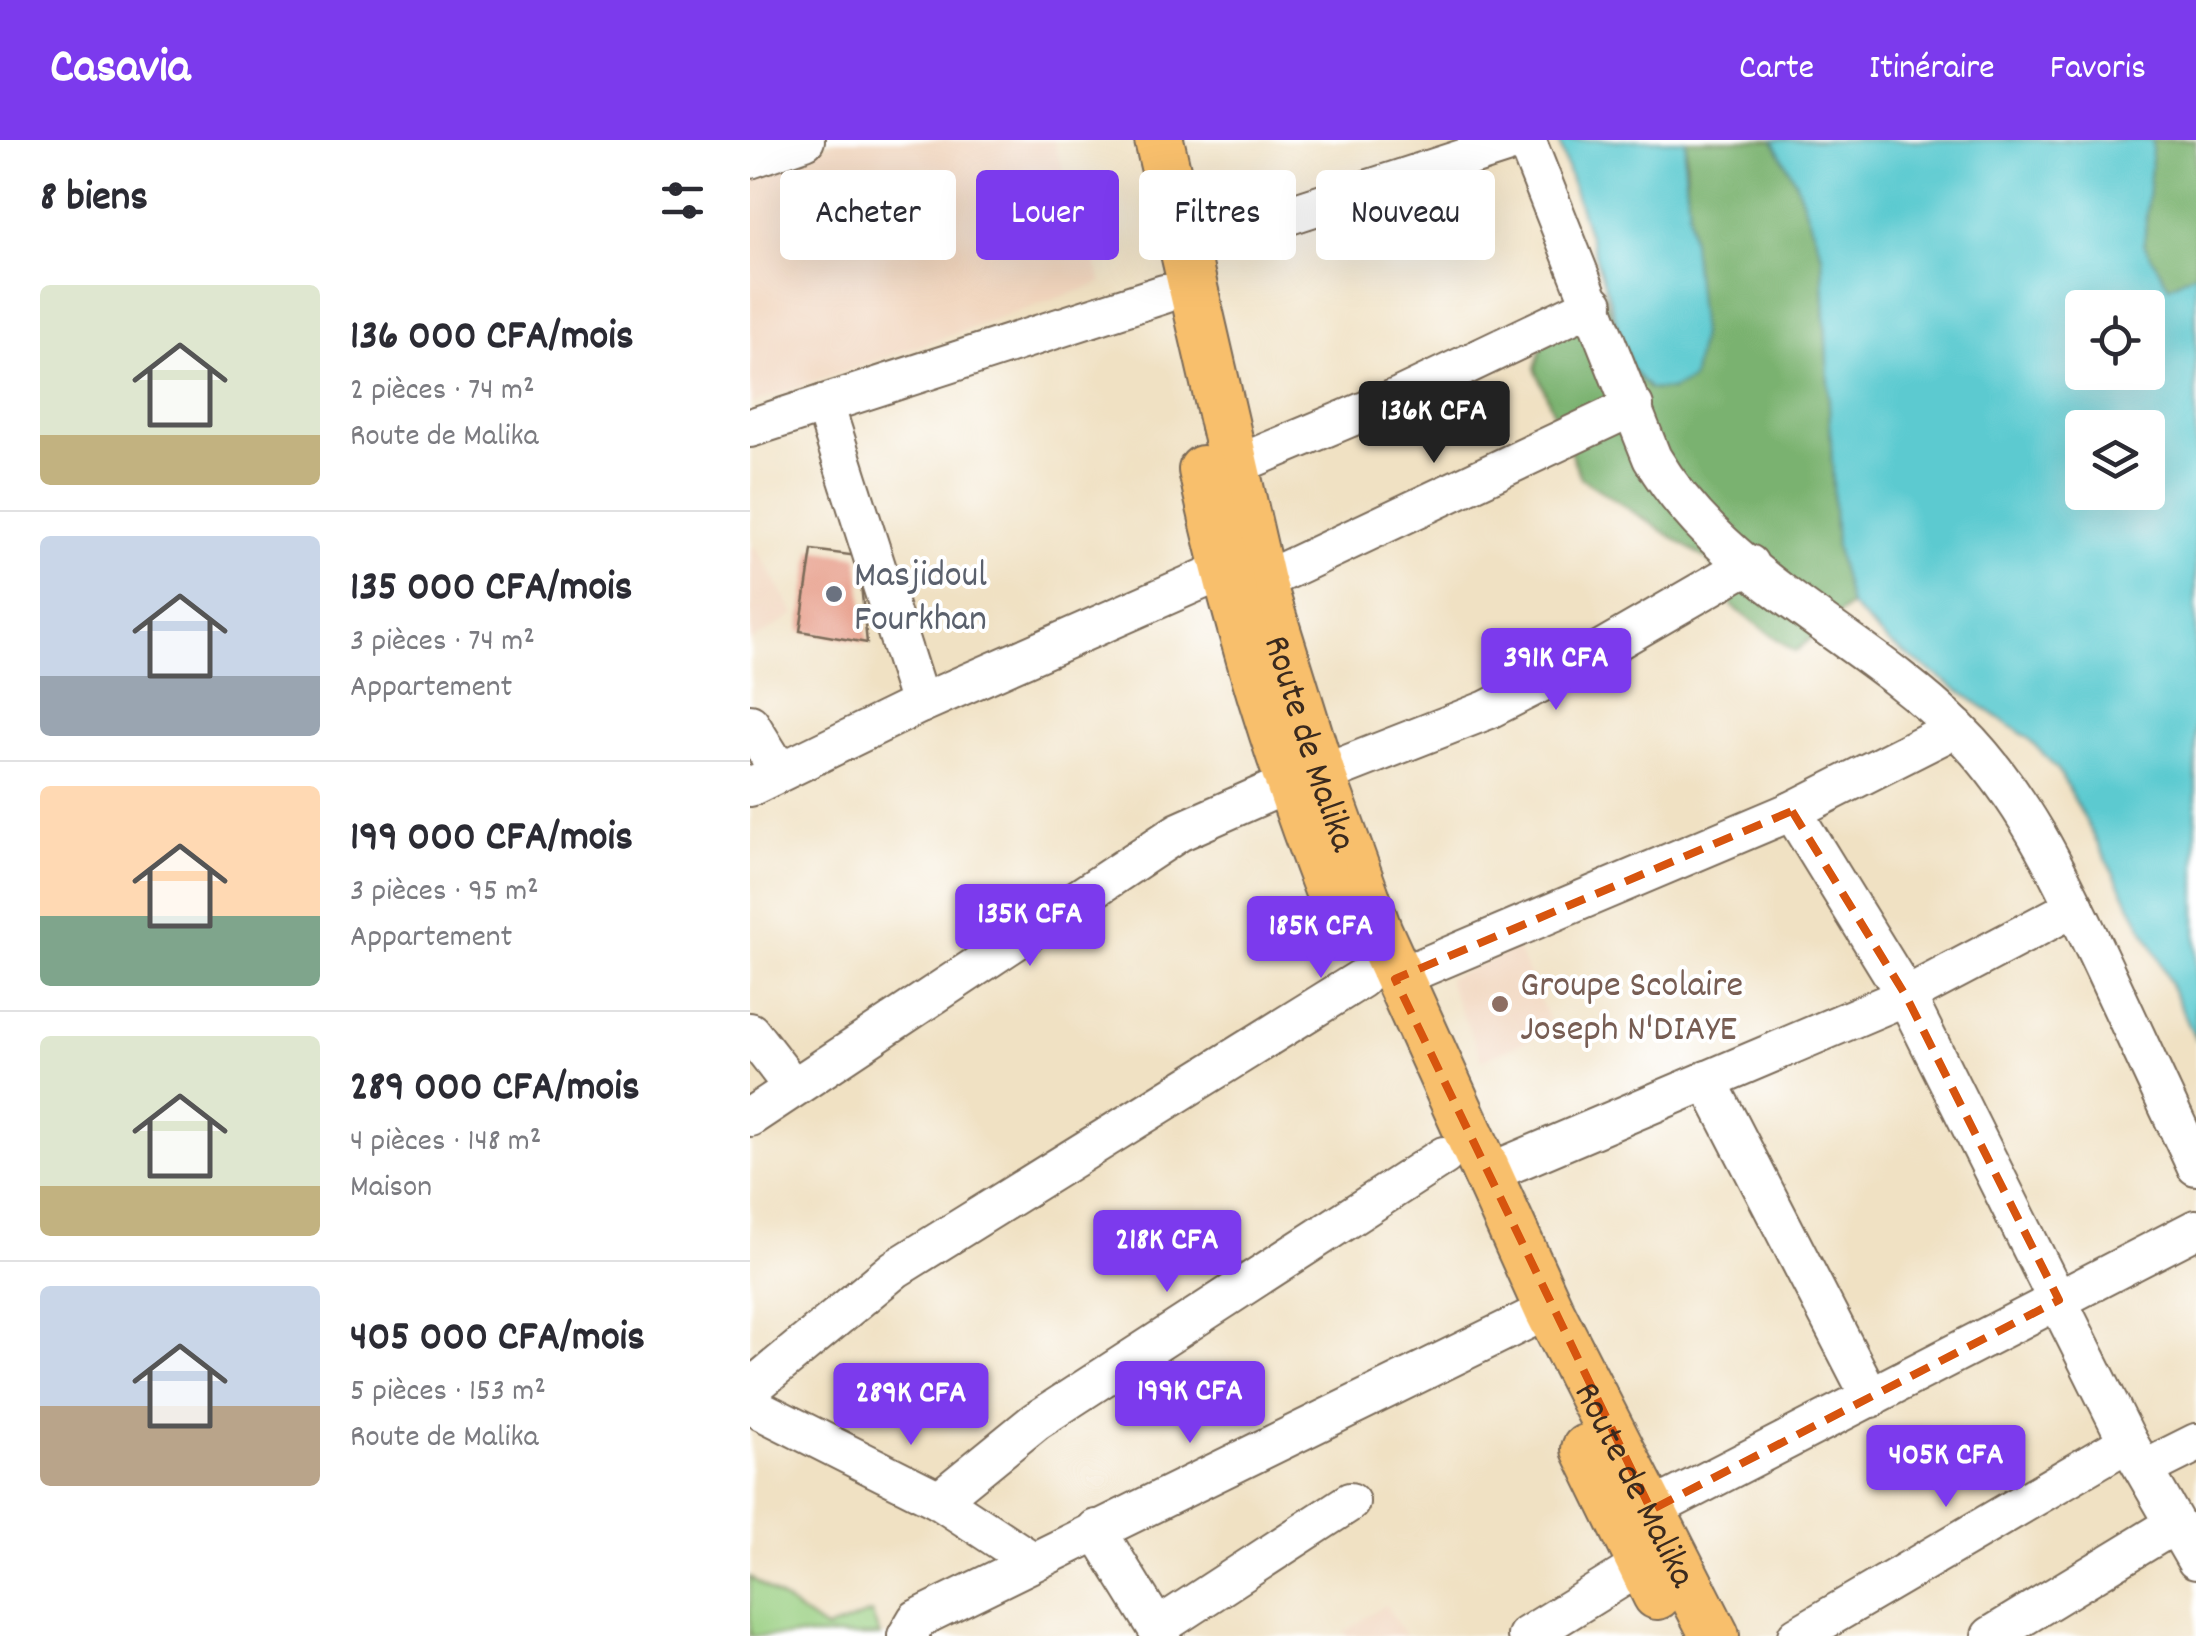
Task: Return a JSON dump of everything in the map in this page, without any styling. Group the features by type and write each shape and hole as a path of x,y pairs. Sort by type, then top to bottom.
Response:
{"main road":[{"name":"Route de Malika","path":"1127,140 1164,294 1242,576 1304,779 1444,1156 1527,1320 1640,1566 1679,1636"},
{"name":"Route de Malika","path":"1158,140 1166,170"},
{"name":"Route de Malika","path":"1190,260 1234,466 1242,576"},
{"name":"Route de Malika","path":"1378,979 1488,1173 1549,1310 1714,1636"}],"street":[{"path":"754,152 805,140"},
{"path":"1296,213 1523,140 1665,480 1748,564 1956,728 2012,792 2075,907 2196,1166"},
{"path":"750,428 1164,294"},
{"path":"1234,466 1402,396 1594,304"},
{"path":"824,404 920,704"},
{"path":"750,724 765,779 920,704 1242,576 1634,406"},
{"path":"750,1117 1179,832 1304,779 1487,710 1582,662 1748,564"},
{"path":"750,1389 895,1268 1378,979 1792,811 1956,728"},
{"path":"1792,811 1906,996 2136,1456 2196,1560"},
{"path":"1488,1173 1906,996 2075,907"},
{"path":"750,1032 792,1086"},
{"path":"1707,1080 1871,1398"},
{"path":"939,1500 1036,1420 1444,1156"},
{"path":"1651,1510 2196,1228"},
{"path":"907,1636 917,1619 1527,1320"},
{"path":"750,1405 939,1500 1032,1561"},
{"path":"1797,1636 2136,1456 2196,1443"},
{"path":"1096,1529 1160,1632 1350,1502"},
{"path":"1992,1636 2175,1524"},
{"path":"1527,1636 1640,1566"}],"highlighted area":[{"path":"1792,811 1906,996 2059,1300 1651,1510 1395,979"}],"shaded area":[{"path":"837,140 1053,140 1063,170 976,170 976,260 1094,260 1102,283 750,404 750,170"},
{"path":"754,546 795,614 750,642 750,549"},
{"name":"Groupe Scolaire Joseph N'DIAYE","path":"1517,948 1553,1030 1482,1060 1447,979"},
{"path":"1385,1605 1405,1636 1347,1636 1344,1632"}],"green space":[{"path":"1686,140 1773,140 1795,180 1822,255 1836,547 1850,605 1795,652 1733,607 1709,561 1581,478 1535,368 1551,317 1602,290 1632,370 1649,389 1670,390 1687,201"},
{"path":"2153,140 2196,140 2196,272 2169,287 2144,245"},
{"path":"750,1577 826,1630 871,1613 880,1636 750,1636"}],"water":[{"path":"1558,140 1686,140 1684,160 1701,334 1692,380 1670,390 1650,389 1632,370"},
{"path":"1773,140 2153,140 2144,245 2169,286 2196,272 2196,1041 2154,949 2059,771 2028,738 1888,642 1850,605 1836,547 1822,255 1795,180"}],"building":[{"name":"Masjidoul Fourkhan","path":"812,550 858,556 867,643 800,631"}],"place":[{"name":"Masjidoul Fourkhan","path":"834,594"},
{"name":"Groupe Scolaire Joseph N'DIAYE","path":"1500,1004"}]}
